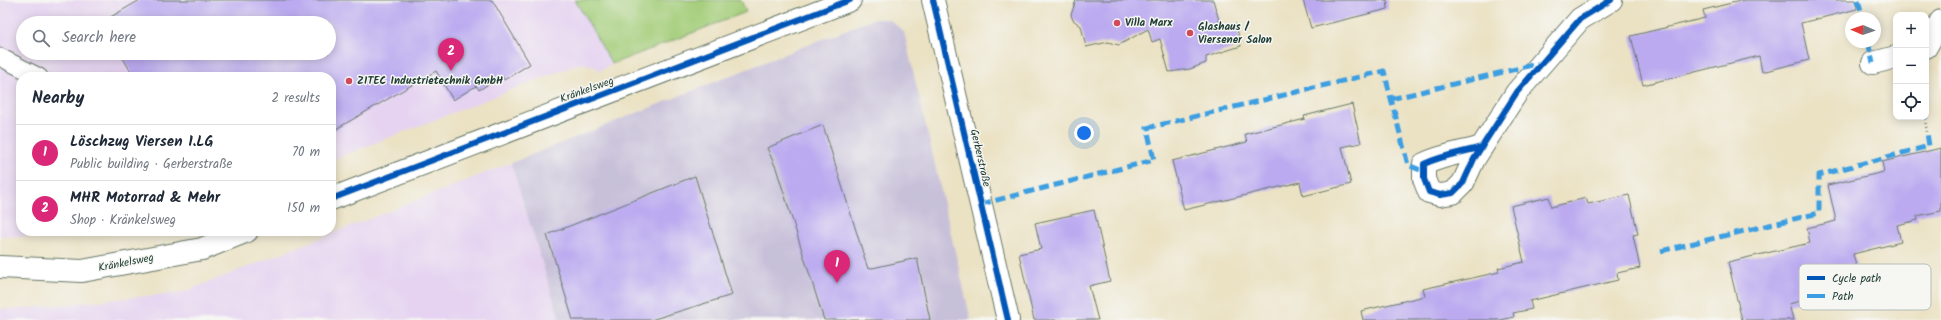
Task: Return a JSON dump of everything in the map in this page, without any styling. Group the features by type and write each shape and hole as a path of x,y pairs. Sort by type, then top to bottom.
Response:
{"street":[{"name":"Kränkelsweg","path":"336,197 850,0"},
{"name":"Gerberstraße","path":"933,0 1008,320"},
{"path":"1482,147 1517,92 1580,19 1611,0"},
{"path":"1929,42 1941,21"},
{"path":"1873,62 1893,58"},
{"name":"Kränkelsweg","path":"0,267 82,271 202,249 234,236"}],"lane":[{"path":"0,57 29,72"}],"path":[{"path":"1925,120 1927,133"}],"shaded area":[{"path":"0,0 575,0 612,64 599,71 596,67 581,63 336,158 336,72 16,72 16,236 78,236 72,237 0,236"},
{"path":"873,19 889,19 904,32 971,320 560,320 511,163"},
{"path":"511,163 560,320 0,320 0,308 11,310 184,292 326,236 336,236 336,232"}],"green space":[{"path":"575,0 741,0 746,12 612,64"}],"building":[{"path":"140,0 492,0 530,64 504,80 502,76 479,90 476,86 453,100 436,71 336,129 336,72 131,72 124,60 336,60 336,16 112,16"},
{"path":"1076,0 1213,0 1221,27 1236,24 1241,46 1206,57 1206,63 1190,69 1169,72 1160,39 1152,42 1148,29 1119,45 1108,42 1086,47 1081,26 1073,20 1071,15"},
{"path":"1303,0 1387,0 1388,9 1311,28"},
{"path":"1744,0 1856,0 1857,9 1801,23 1809,60 1762,72 1759,56 1643,85 1631,36 1705,18 1703,10"},
{"path":"1352,104 1361,143 1342,147 1351,184 1303,196 1300,182 1184,210 1172,161 1247,142 1245,134 1305,119 1304,116"},
{"path":"823,125 868,269 917,258 930,320 824,320 776,168 767,148"},
{"path":"1941,148 1941,211 1917,216 1918,220 1897,225 1901,242 1853,254 1856,264 1799,264 1799,301 1789,304 1793,320 1742,320 1728,262 1810,243 1807,228 1836,221 1828,185 1884,172 1882,162"},
{"path":"695,176 732,295 651,320 573,320 547,235"},
{"path":"1629,195 1638,234 1633,235 1640,268 1617,273 1618,280 1530,301 1532,309 1513,313 1514,317 1501,320 1363,320 1361,311 1425,296 1423,289 1499,272 1498,268 1524,262 1511,206 1549,197 1551,207 1586,198 1588,204"},
{"path":"1094,210 1110,281 1089,286 1098,320 1034,320 1019,254 1041,249 1035,223"}],"marked path":[{"path":"1858,0 1861,12"},
{"path":"1869,48 1873,63"},
{"path":"1391,99 1541,63"},
{"path":"981,204 1154,160 1147,128 1384,71 1408,165 1423,171"},
{"path":"1661,251 1819,213 1819,175 1929,146 1927,133"}],"cycle path":[{"path":"336,197 850,0"},
{"path":"933,0 1008,320"},
{"path":"1482,147 1474,149 1445,156 1424,164 1424,179 1429,192 1440,195 1453,193 1463,183 1474,159 1517,92 1580,19 1611,0"}],"place":[{"name":"Villa Marx","path":"1117,23"},
{"name":"Glashaus / Viersener Salon","path":"1190,33"},
{"name":"MHR Motorrad & Mehr","path":"451,71"},
{"name":"ZITEC Industrietechnik GmbH","path":"349,81"},
{"name":"Löschzug Viersen 1.LG","path":"837,283"}]}
